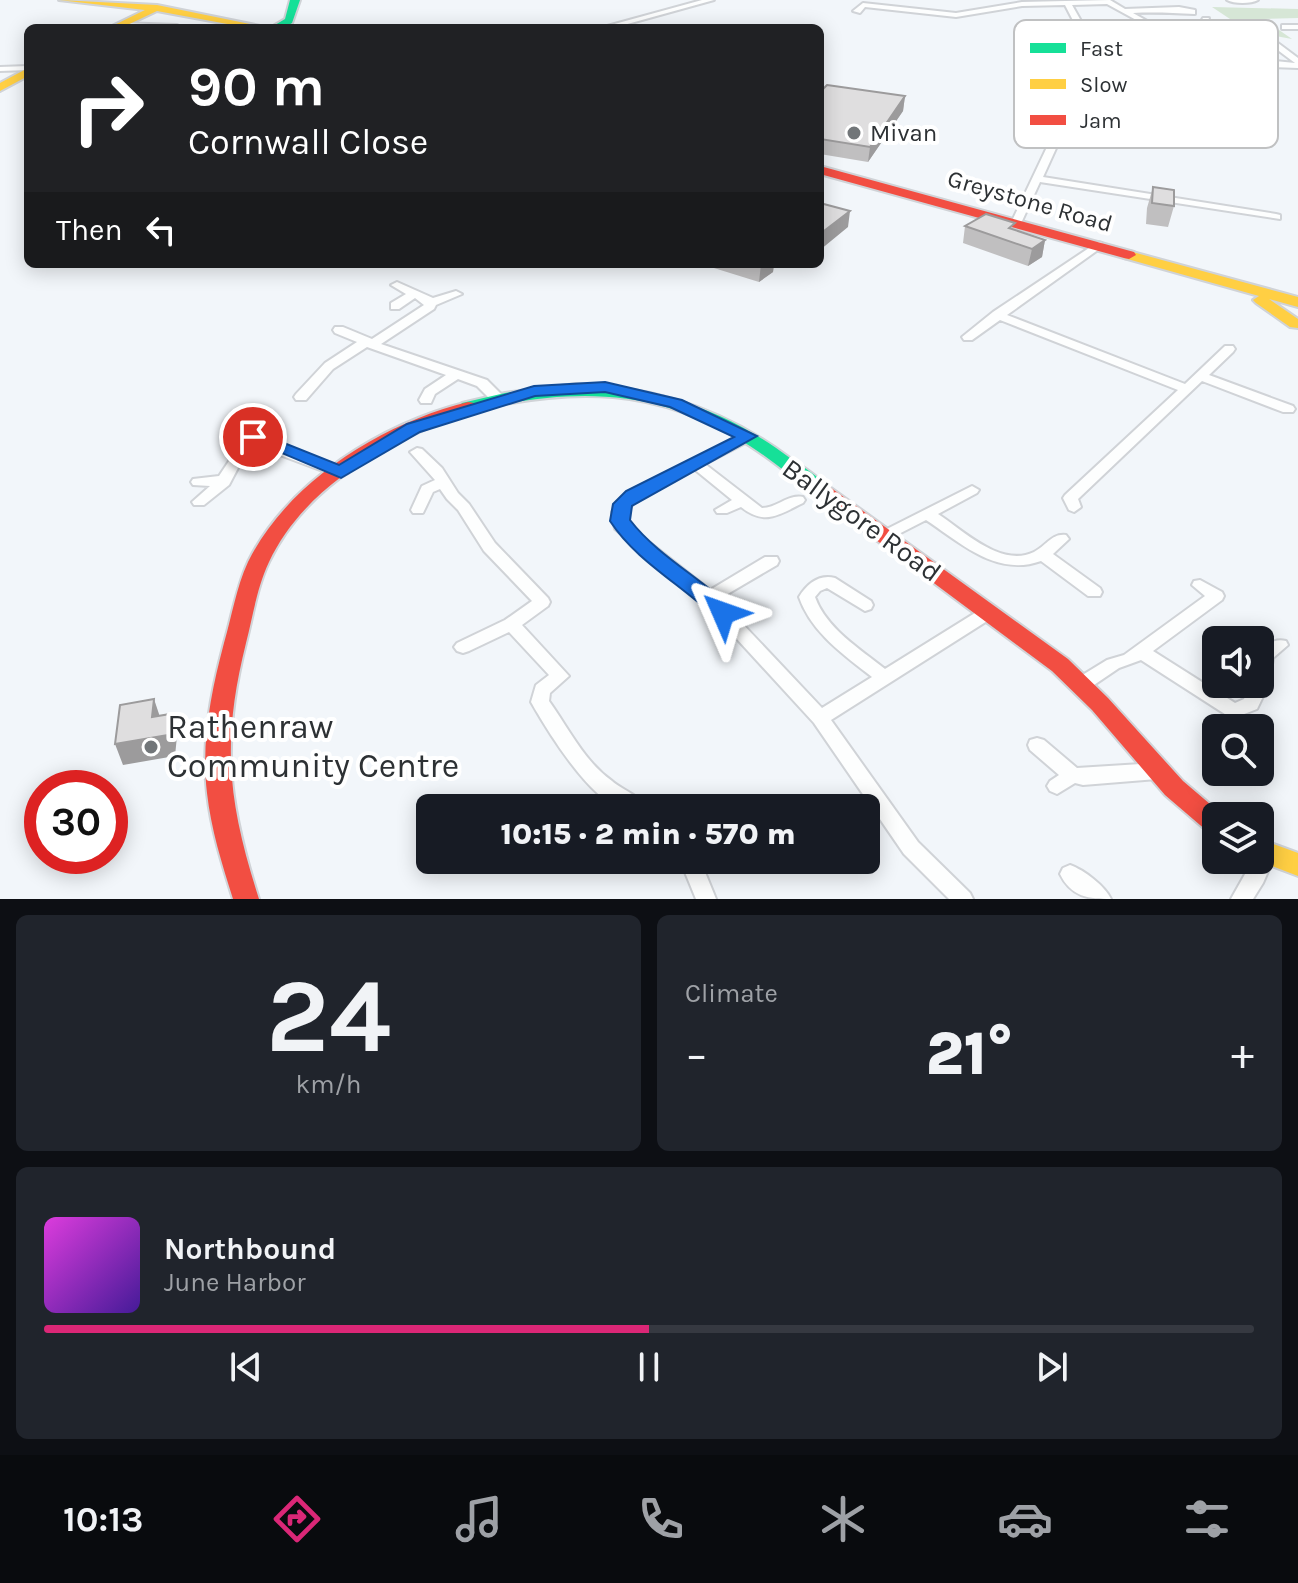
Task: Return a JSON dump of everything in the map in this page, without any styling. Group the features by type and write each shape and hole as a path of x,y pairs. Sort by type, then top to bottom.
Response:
{"street":[{"path":"64,0 157,8 243,24"},
{"path":"283,24 289,21 295,0"},
{"path":"619,24 710,0"},
{"path":"1231,0 1254,0"},
{"path":"857,11 863,5 956,15 1022,4 1107,1 1140,20"},
{"path":"1067,3 1076,20"},
{"path":"122,24 157,8"},
{"path":"1124,11 1181,9 1192,12"},
{"path":"1285,27 1298,27"},
{"path":"1278,47 1298,64"},
{"path":"1278,63 1298,64"},
{"path":"0,69 24,70"},
{"path":"0,88 24,73"},
{"path":"1017,221 1051,148"},
{"name":"Greystone Road","path":"824,171 1098,245 1226,285 1297,315"},
{"path":"1037,179 1276,217"},
{"path":"1236,225 1238,211"},
{"path":"968,337 1098,245"},
{"path":"397,285 430,303"},
{"path":"322,398 304,395 329,366 422,313 430,303 456,294"},
{"path":"395,306 412,295"},
{"path":"997,315 1187,389"},
{"path":"339,330 485,384 499,400"},
{"path":"1074,507 1070,498 1229,349"},
{"path":"426,400 430,392 455,375"},
{"path":"1201,376 1288,409"},
{"name":"Ballygore Road","path":"246,899 226,834 215,746 221,694 251,587 265,552 309,499 341,473 414,428 499,400 563,388 618,389 675,404 748,436 1082,684 1157,771 1202,811"},
{"path":"234,427 261,442 341,473"},
{"path":"748,436 632,495 622,504 620,521 636,542 709,598 820,718 916,854 963,899"},
{"path":"199,502 226,480 231,465 261,442"},
{"path":"417,452 437,471 442,483 464,507 489,547 542,602 511,624 463,647"},
{"path":"695,463 741,501 764,514 798,500"},
{"path":"198,482 226,480"},
{"path":"418,510 427,489 442,483"},
{"path":"882,537 928,514 963,489"},
{"path":"722,510 741,501"},
{"path":"928,514 992,555 1012,558 1042,554 1061,539"},
{"path":"1042,554 1093,584"},
{"path":"709,598 771,561"},
{"path":"865,605 829,582 814,587 807,597 810,609 827,628 885,678"},
{"path":"1082,684 1140,651 1216,596 1200,585"},
{"path":"820,718 989,612"},
{"path":"511,624 560,676 542,690 539,699 577,763 595,781 615,794"},
{"path":"1274,648 1280,645"},
{"path":"1140,651 1202,691"},
{"path":"1214,698 1234,711 1251,704 1254,698"},
{"path":"1037,745 1065,780 1157,771"},
{"path":"1274,856 1298,865"},
{"path":"696,874 706,899"},
{"path":"1070,874 1101,899"},
{"path":"1241,899 1257,874"}],"green space":[{"path":"1212,7 1298,9 1298,18 1232,20"},
{"path":"1278,29 1292,39 1278,36"}],"building":[{"name":"Mivan","path":"827,85 905,96 870,147 824,140 824,88"},
{"path":"1153,187 1174,190 1174,206 1152,203"},
{"path":"824,204 850,211 824,231"},
{"path":"986,214 1015,223 1009,228 1045,240 1032,249 965,226"},
{"path":"154,699 152,717 170,714 168,735 115,744 120,705"}],"traffic: fast":[{"path":"283,24 289,21 295,0"},
{"path":"468,407 505,398 576,389 644,395 677,403 745,435 820,489"}],"traffic: slow":[{"path":"64,0 157,8 243,24"},
{"path":"122,24 154,9"},
{"path":"0,88 24,73"},
{"path":"1129,255 1298,302"},
{"path":"1261,300 1295,324"},
{"path":"1274,856 1298,865"}],"traffic: jam":[{"path":"824,171 1129,255"},
{"path":"246,899 224,820 217,755 226,681 246,596 258,562 303,502 353,461 409,429 468,407"},
{"path":"820,489 1060,665 1100,704 1174,788 1202,812"}],"place":[{"name":"Mivan","path":"854,133"},
{"name":"Rathenraw Community Centre","path":"151,747"}],"route":[{"path":"253,437 266,445 341,473 376,448 414,428 464,410 534,391 605,387 661,399 706,415 748,436 632,495 622,504 619,512 623,529 628,535 696,586 723,613"}]}
